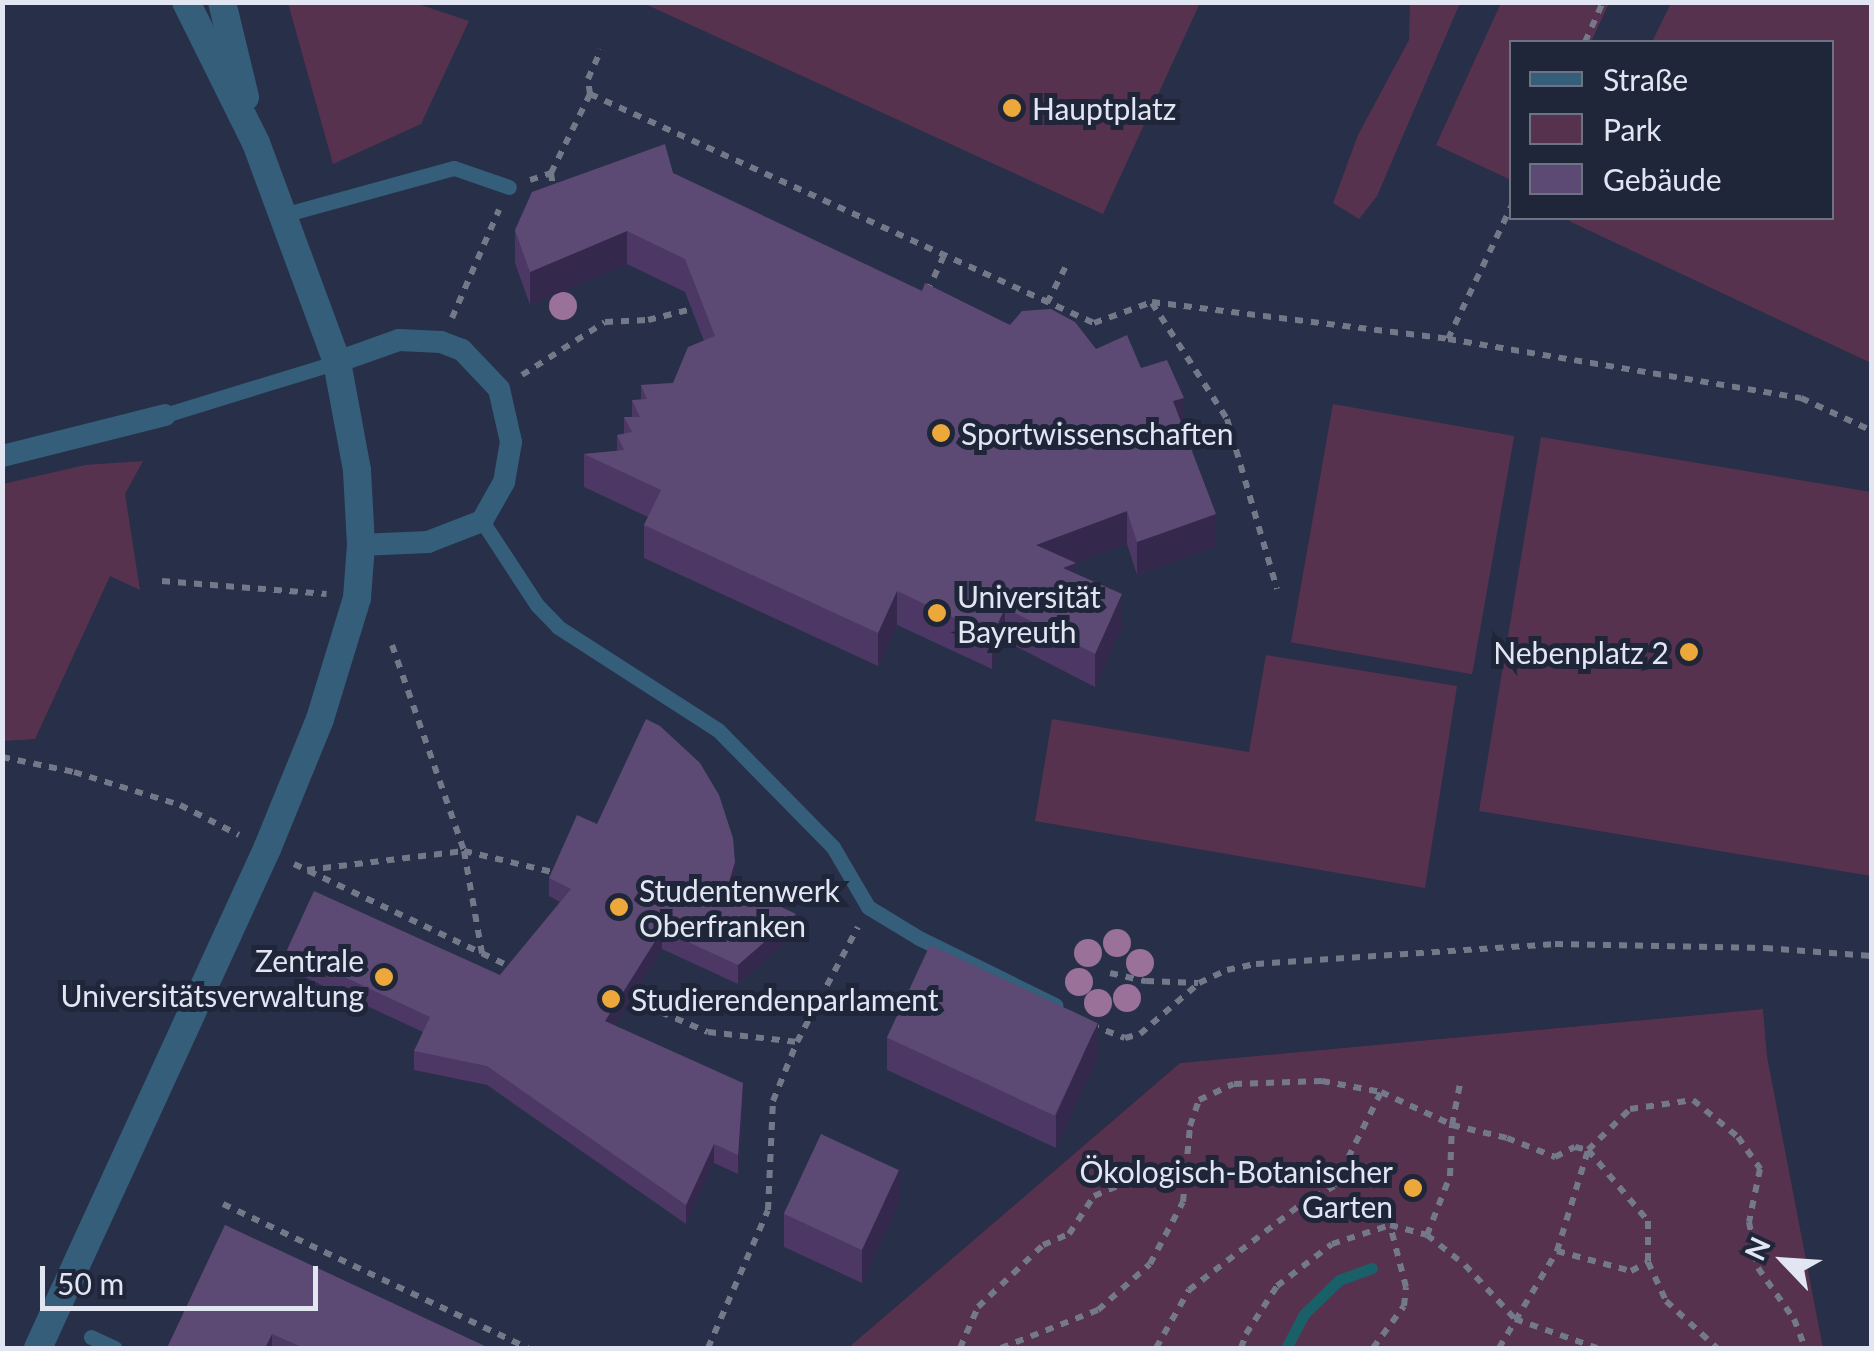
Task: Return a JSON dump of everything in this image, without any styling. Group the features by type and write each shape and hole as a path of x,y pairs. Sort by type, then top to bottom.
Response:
{"street":[{"path":"38,1348 267,849 320,719 356,598 362,545 358,470 338,362 256,143 186,2"},
{"path":"222,2 256,143"},
{"path":"338,362 398,340 441,342 462,350 500,389 511,442 495,502 482,521 428,542 362,545"},
{"path":"2,456 166,415"}],"lane":[{"path":"284,215 454,168 509,187"},
{"path":"166,415 338,362"},
{"path":"482,521 537,605 558,628 718,730 833,847 868,907 919,938 1035,993 1076,1018"},
{"path":"92,1336 115,1348"}],"path":[{"path":"1586,40 1603,2"},
{"path":"555,202 551,173 590,94 588,79 600,50"},
{"path":"590,94 1094,323 1152,302 1448,339 1801,398 1872,431"},
{"path":"441,342 509,187 551,173"},
{"path":"1448,339 1509,211"},
{"path":"920,307 944,257"},
{"path":"1048,303 1066,264"},
{"path":"1152,302 1226,419 1278,589"},
{"path":"500,389 606,322 648,320 692,310"},
{"path":"162,581 356,598"},
{"path":"392,645 464,852 482,954"},
{"path":"306,870 464,852 559,874"},
{"path":"708,1348 768,1210 772,1101 797,1042 868,907"},
{"path":"1076,1018 1126,1038 1140,1034 1199,983 1227,970 1256,964 1556,944 1765,948 1872,956"},
{"path":"1110,973 1146,981 1199,983"},
{"path":"638,986 646,1006 708,1032 797,1042"},
{"path":"1001,1348 1098,1310 1150,1264 1183,1202 1190,1167 1190,1126 1199,1100 1234,1084 1322,1081 1381,1092 1452,1124 1506,1138 1555,1158 1575,1146 1588,1150 1633,1198 1648,1221 1648,1262 1666,1301 1717,1348"},
{"path":"1427,1236 1450,1176 1452,1124 1460,1084"},
{"path":"1156,1348 1189,1290 1300,1205 1334,1186 1381,1092"},
{"path":"1499,1348 1557,1251 1588,1150 1630,1109 1694,1100 1738,1137 1760,1170 1749,1222 1758,1268 1794,1319 1805,1348"},
{"path":"960,1348 978,1308 1042,1244 1068,1234 1094,1196 1153,1171 1190,1167"},
{"path":"223,1204 528,1348"},
{"path":"1373,1348 1404,1306 1406,1287 1390,1225"},
{"path":"1242,1348 1246,1334 1278,1286 1332,1244 1390,1225 1427,1236 1464,1265 1516,1319 1597,1348"},
{"path":"1557,1251 1630,1272 1648,1262"}],"shaded area":[{"name":"Universität Bayreuth","path":"3,3 1871,3 1871,1348 1823,1348 1767,1056 1763,1009 1180,1063 848,1348 3,1348"}],"green space":[{"path":"288,3 415,3 469,21 421,124 333,164"},
{"name":"Hauptplatz","path":"643,3 1200,3 1103,214"},
{"path":"1410,3 1460,3 1377,196 1359,219 1333,203 1358,135 1409,40"},
{"path":"1501,3 1609,3 1592,40 1509,40 1509,179 1436,145"},
{"path":"1671,3 1871,3 1871,363 1569,221 1834,220 1834,40 1653,40"},
{"path":"1333,404 1514,436 1472,674 1291,642"},
{"name":"Nebenplatz 2","path":"1541,437 1871,492 1871,876 1479,811"},
{"path":"143,461 125,494 140,590 110,576 35,739 3,741 3,484 85,465"},
{"path":"1266,655 1457,686 1425,888 1035,821 1052,719 1249,752"},
{"name":"Ökologisch-Botanischer Garten","path":"1763,1009 1767,1056 1823,1348 848,1348 1180,1063"}],"building":[{"name":"Sportwissenschaften","path":"665,144 673,173 922,291 925,283 1010,325 1022,311 1051,309 1075,322 1096,349 1127,335 1141,368 1167,360 1184,398 1173,401 1216,514 1137,542 1127,511 1036,545 1076,563 1063,568 1122,594 1095,654 1005,608 992,636 897,591 878,633 644,525 661,490 584,454 624,450 617,435 632,432 624,417 640,417 632,400 647,399 641,385 673,383 688,347 715,336 685,259 627,231 530,272 515,230 532,192"},
{"name":"Zentrale Universitätsverwaltung","path":"646,719 660,726 700,763 719,795 733,838 735,862 729,882 796,914 738,965 662,930 605,1021 743,1083 738,1155 714,1144 686,1205 487,1066 414,1051 430,1017 287,950 314,891 500,975 571,889 549,878 577,815 597,824"},
{"path":"930,945 1098,1023 1055,1116 887,1037"},
{"path":"821,1134 899,1170 862,1250 784,1214"},
{"path":"225,1225 489,1348 304,1348 272,1334 265,1348 167,1348"}],"waterway":[{"path":"1286,1348 1304,1314 1339,1280 1372,1268"}],"place":[{"name":"Hauptplatz","path":"1012,108"},
{"name":"Sportwissenschaften","path":"941,433"},
{"name":"Universität Bayreuth","path":"937,613"},
{"name":"Nebenplatz 2","path":"1689,652"},
{"name":"Studentenwerk Oberfranken","path":"619,907"},
{"name":"Zentrale Universitätsverwaltung","path":"384,977"},
{"name":"Studierendenparlament","path":"611,999"},
{"name":"Ökologisch-Botanischer Garten","path":"1413,1188"}]}
